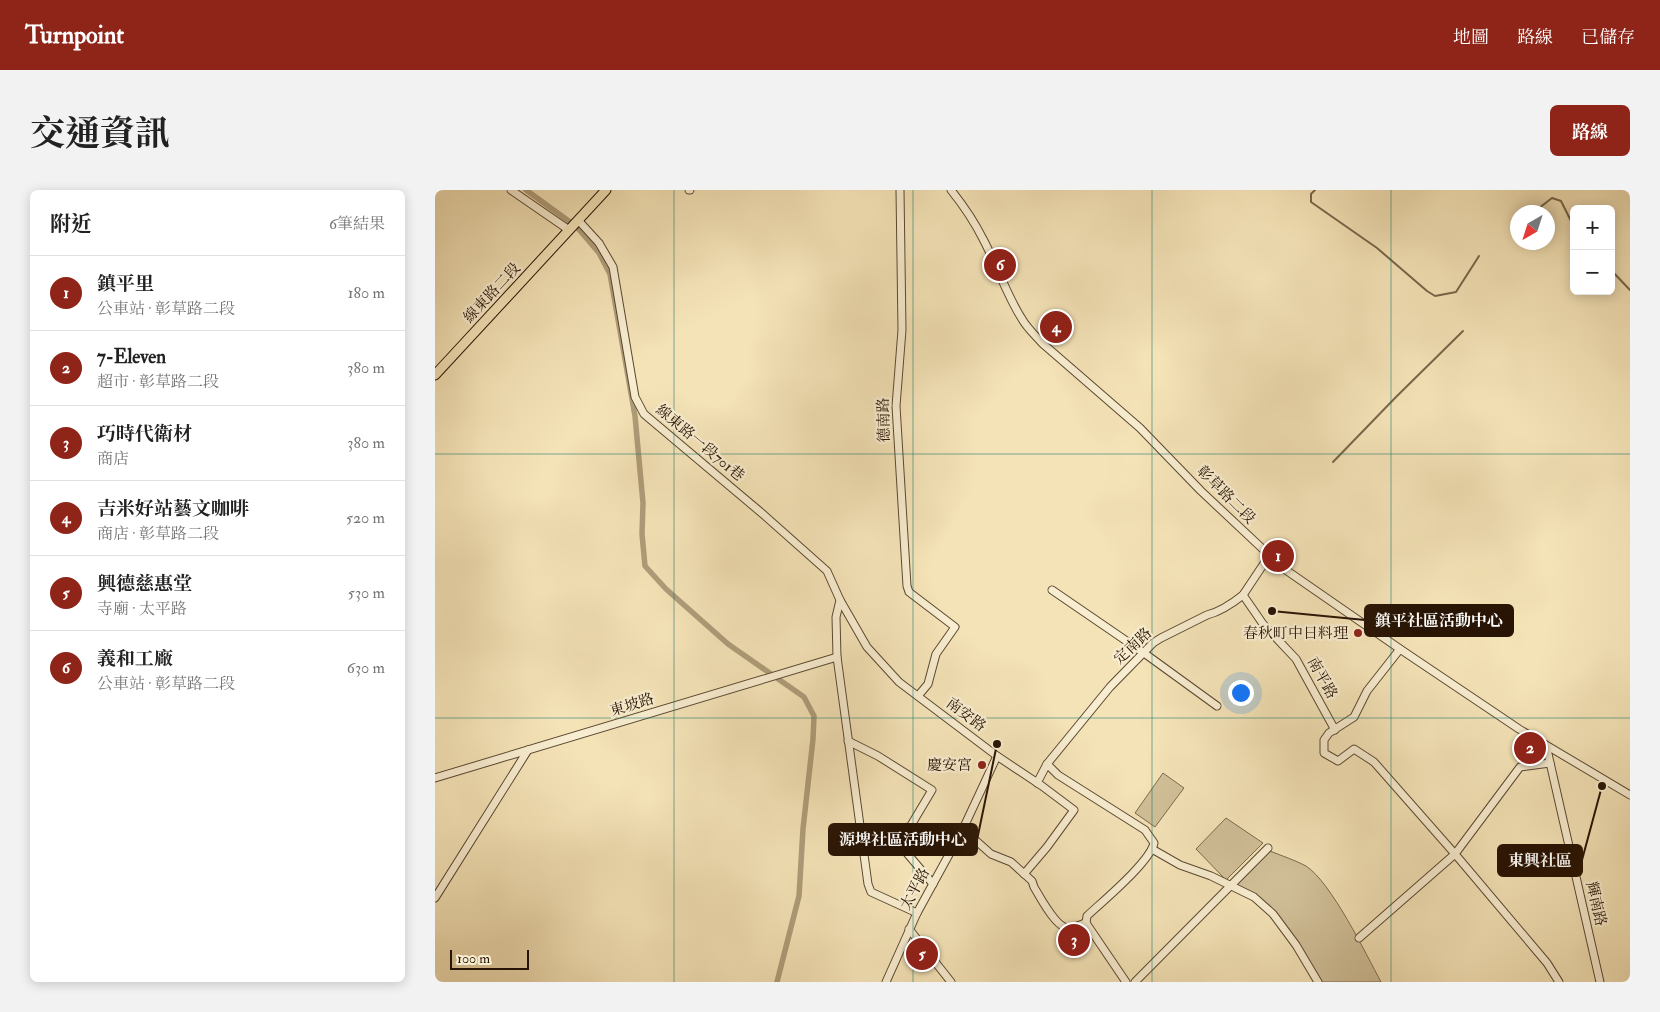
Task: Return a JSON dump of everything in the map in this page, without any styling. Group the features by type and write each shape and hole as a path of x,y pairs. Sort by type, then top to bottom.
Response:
{"main road":[{"name":"線東路二段","path":"435,375 605,190"}],"street":[{"name":"線東路一段701巷","path":"511,190 574,224 599,243 613,267 635,397 643,414 765,515 827,571 840,600 867,647 899,682 918,696"},
{"name":"德南路","path":"900,190 902,330 896,406 907,586 909,592 955,627 936,654 928,684 918,696"},
{"name":"彰草路二段","path":"951,190 980,233 1018,312 1030,330 1042,343 1140,428 1201,492 1269,556 1283,568 1400,650 1519,729 1630,795"},
{"name":"定南路","path":"1037,784 1047,764 1110,687 1144,653 1161,638 1213,614 1243,595 1269,556"},
{"path":"1052,590 1217,706"},
{"name":"南平路","path":"1243,595 1263,624 1296,659 1335,730"},
{"path":"840,600 835,617 837,656 868,884 871,892 917,913"},
{"name":"南平路","path":"1400,650 1367,691 1354,717 1329,733 1324,740 1325,753 1338,761 1354,749 1374,762 1455,854"},
{"name":"東坡路","path":"435,778 837,656"},
{"name":"南安路","path":"918,696 997,756 1074,810 1047,848 1024,874"},
{"path":"848,741 933,790 910,827 892,829 890,833 933,884"},
{"name":"輝南路","path":"1546,745 1600,982"},
{"path":"435,898 528,750"},
{"name":"太平路","path":"886,982 917,913 963,828 997,756"},
{"path":"1359,938 1455,854 1520,767 1551,763"},
{"path":"1047,764 1058,775 1145,830 1154,843 1152,850 1127,878 1087,916 1086,923 1126,982"},
{"path":"963,828 991,854 1011,862 1032,881 1055,920 1062,928 1071,929 1086,923"},
{"path":"1135,982 1269,848"},
{"path":"1152,850 1180,865 1211,876 1254,897 1273,914 1296,946 1318,982"},
{"path":"1455,854 1547,963 1559,982"},
{"path":"909,930 951,982"}],"shaded area":[{"path":"1163,773 1184,788 1155,827 1135,813"},
{"path":"1226,818 1263,843 1226,880 1196,849"},
{"path":"1270,851 1306,866 1316,874 1337,902 1381,982 1316,982 1292,941 1260,902 1233,885"}],"waterway":[{"path":"526,190 577,227 599,253 610,274 635,416 643,503 642,534 645,566 666,589 728,644 804,697 814,716 803,829 799,896 777,982"},
{"path":"1315,190 1311,194 1311,202 1377,248 1435,296 1456,292 1479,256"},
{"path":"1543,205 1552,198 1561,201 1570,219"},
{"path":"1615,274 1630,290"},
{"path":"905,310 905,327"},
{"path":"1333,462 1463,331"}],"place":[{"name":"義和工廠","path":"1000,265"},
{"name":"吉米好站藝文咖啡","path":"1056,327"},
{"name":"鎮平里","path":"1278,556"},
{"name":"鎮平社區活動中心","path":"1272,611"},
{"name":"春秋町中日料理","path":"1358,633"},
{"name":"源埤社區活動中心","path":"997,744"},
{"name":"7-Eleven","path":"1530,748"},
{"name":"慶安宮","path":"982,765"},
{"name":"東興社區","path":"1602,786"},
{"name":"巧時代衛材","path":"1074,940"},
{"name":"興德慈惠堂","path":"922,954"}]}
